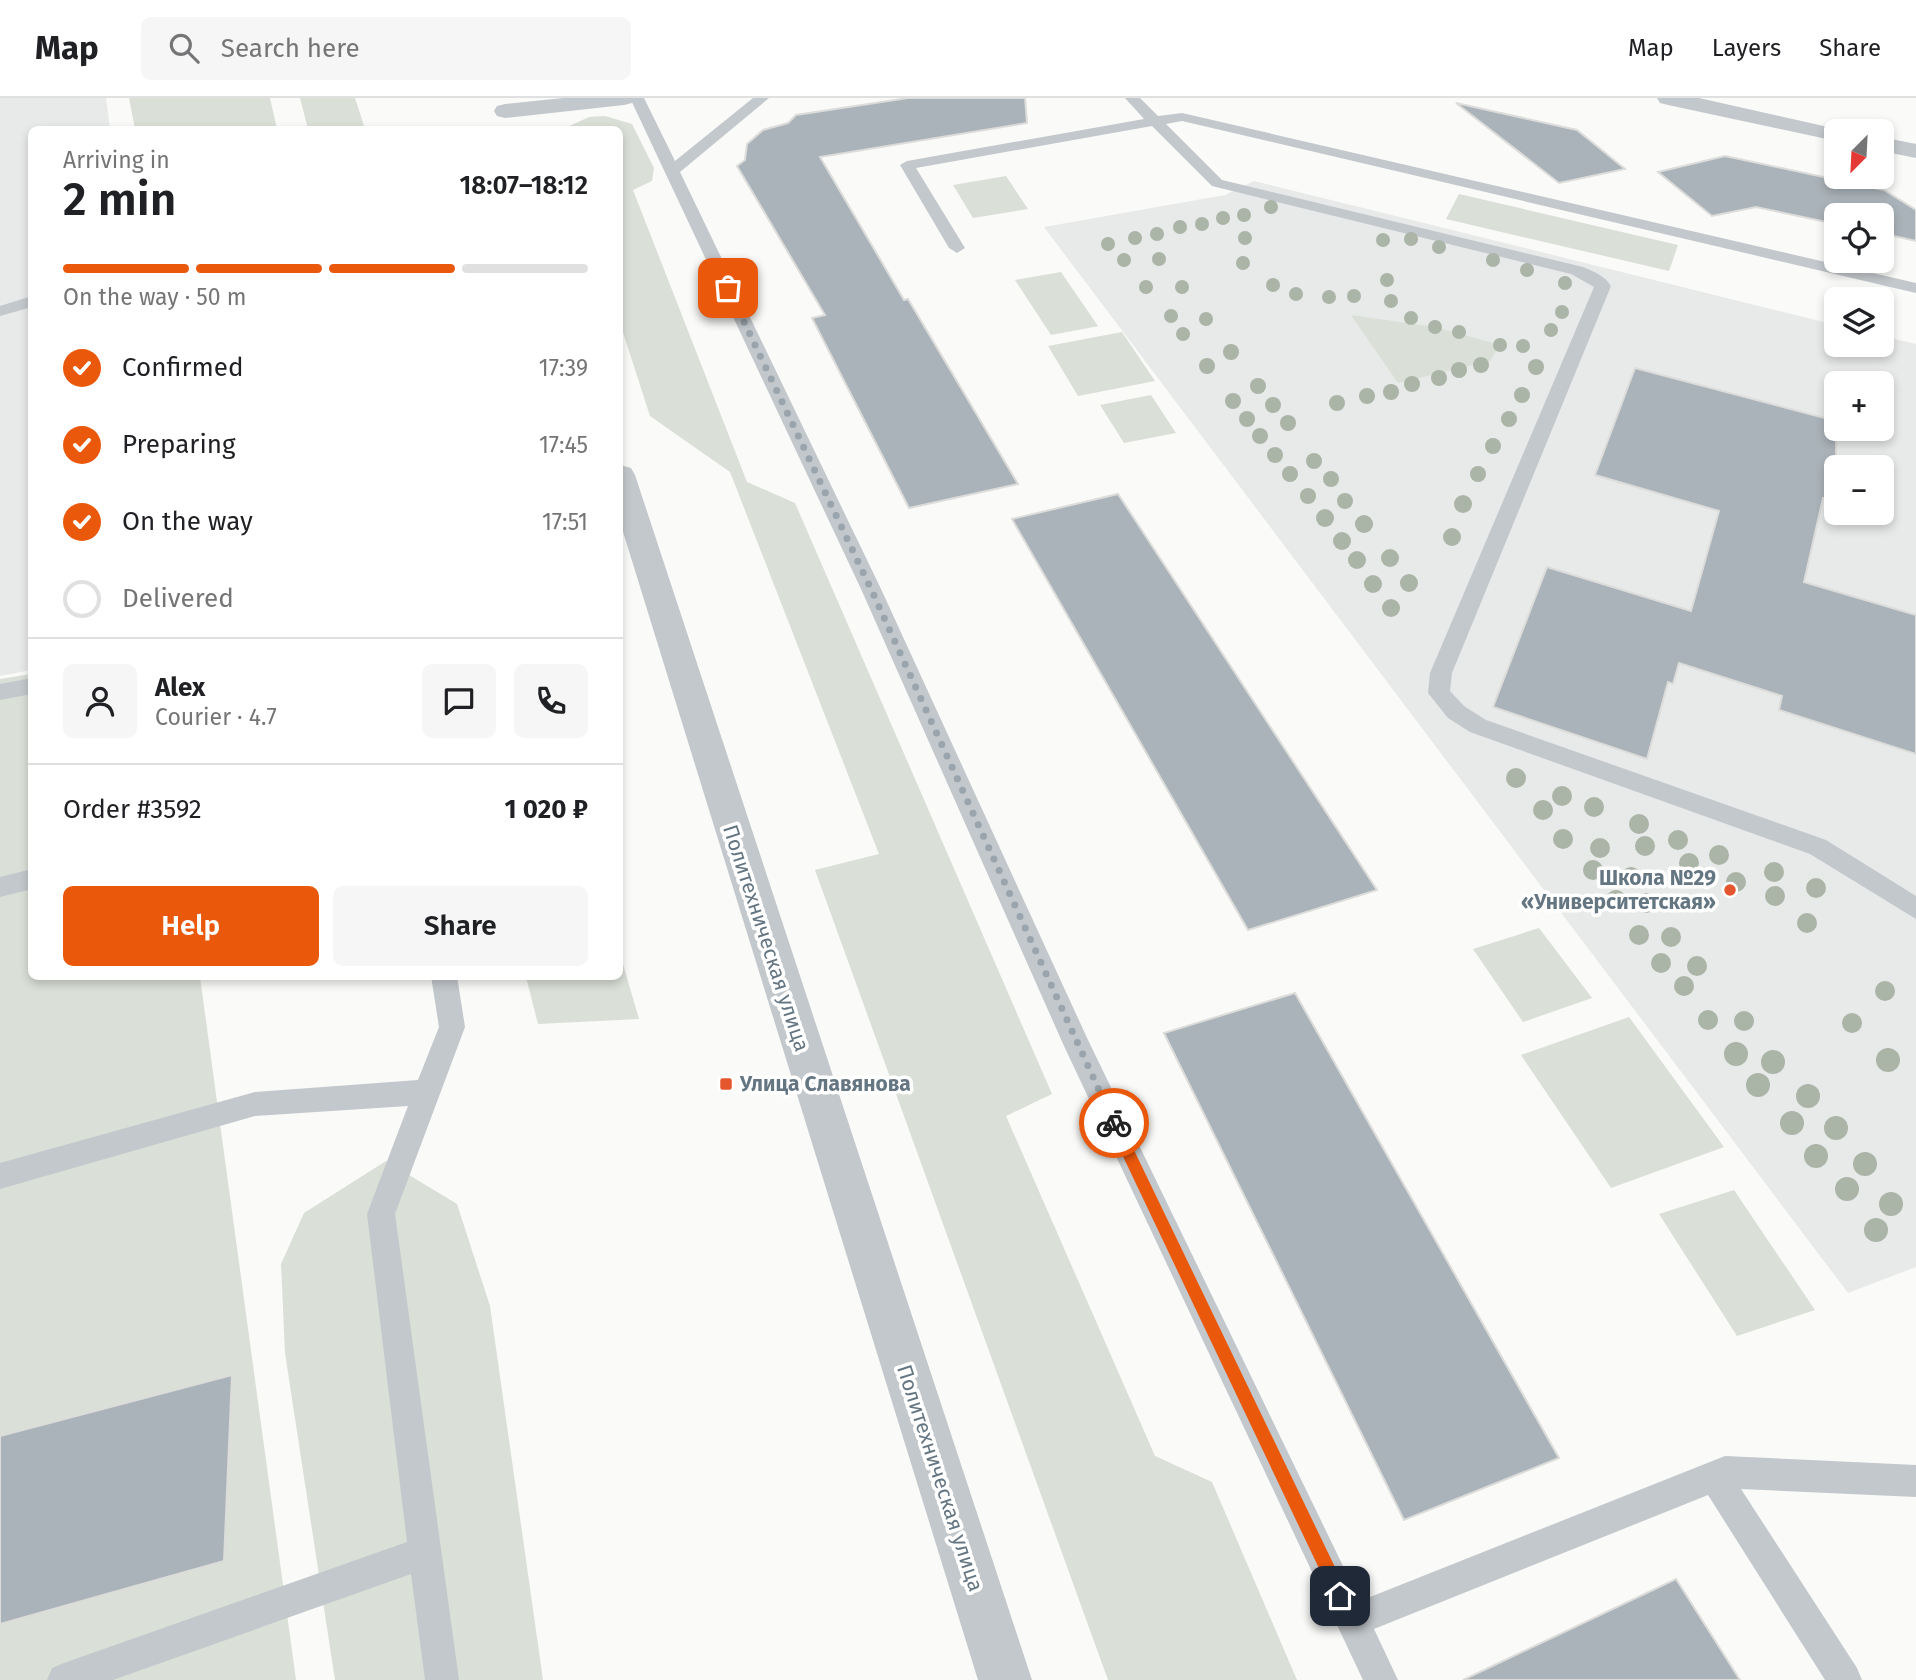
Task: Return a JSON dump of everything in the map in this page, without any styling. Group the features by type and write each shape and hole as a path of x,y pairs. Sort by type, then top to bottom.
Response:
{"street":[{"path":"506,113 624,98"},
{"path":"1668,98 1824,131"},
{"path":"1894,147 1916,151"},
{"name":"Политехническая улица","path":"623,484 1005,1680"}],"lane":[{"path":"637,98 871,589 1077,1046 1381,1680"},
{"path":"672,171 762,98"},
{"path":"1132,98 1217,183 1577,270 1595,278 1603,286 1441,673 1439,693 1456,712 1478,726 1818,847 1916,909"},
{"path":"957,248 907,165 1182,117 1916,288"},
{"path":"0,311 28,301"},
{"path":"0,692 28,687"},
{"path":"0,887 28,880"},
{"path":"442,1680 381,1214 452,1027 445,980"},
{"path":"0,1176 255,1104 428,1092"},
{"path":"1352,1621 1725,1472 1916,1481"},
{"path":"1714,1476 1845,1680"},
{"path":"64,1680 425,1552"}],"shaded area":[{"path":"0,98 106,98 110,126 28,126 28,671 0,676"},
{"path":"129,98 270,98 276,126 134,126"},
{"path":"300,98 355,98 364,126 307,126"},
{"path":"605,116 632,124 654,168 652,181 633,190 747,482 795,503 1052,1094 1006,1116 1155,1456 1212,1482 1297,1680 1108,1680 815,870 879,854 730,472 650,416 623,332 623,126 570,126 589,117"},
{"path":"1006,176 1028,209 973,218 953,185"},
{"name":"Школа №29 «Университетская»","path":"1254,181 1824,322 1824,357 1894,357 1894,339 1916,344 1916,1267 1848,1293 1044,227 1225,195"},
{"path":"1459,194 1678,245 1669,271 1446,219"},
{"path":"1061,272 1099,326 1051,335 1015,280"},
{"path":"1351,315 1435,327 1500,345 1490,361 1398,383"},
{"path":"1122,332 1155,381 1078,396 1048,346"},
{"path":"1151,395 1176,433 1124,443 1100,405"},
{"path":"28,674 28,980 200,980 296,1680 0,1680 0,679"},
{"path":"1539,928 1592,998 1523,1022 1473,949"},
{"path":"623,964 639,1019 538,1024 527,980 623,980"},
{"path":"1629,1017 1724,1147 1611,1188 1521,1055"},
{"path":"386,1161 457,1204 490,1306 543,1680 335,1680 285,1353 281,1264 304,1213"},
{"path":"1734,1190 1815,1310 1737,1336 1659,1214"}],"building":[{"path":"908,98 1025,98 1027,123 820,157 904,300 908,299 1018,484 909,508 812,318 825,315 737,166 745,160 747,144 763,130 788,123 796,115"},
{"path":"1456,103 1577,130 1625,169 1559,183"},
{"path":"1725,156 1824,177 1824,189 1884,190 1916,210 1916,241 1894,236 1894,203 1824,203 1824,221 1756,207 1712,216 1658,172"},
{"path":"1635,368 1824,418 1824,441 1836,441 1836,455 1824,455 1824,498 1804,582 1916,615 1916,754 1779,710 1782,696 1679,663 1673,684 1668,682 1647,759 1493,707 1547,567 1691,611 1719,511 1595,475"},
{"path":"1118,494 1377,890 1248,930 1012,519"},
{"path":"1295,993 1559,1458 1404,1520 1164,1033"},
{"path":"232,1375 224,1561 0,1624 0,1436"},
{"path":"1676,1579 1740,1680 1463,1680"}],"way so far":[{"path":"728,288 871,589 1114,1123"}],"place":[{"name":"Школа №29 «Университетская»","path":"1730,890"},
{"name":"Улица Славянова","path":"726,1084"}],"route":[{"path":"1114,1123 1340,1596"}]}
